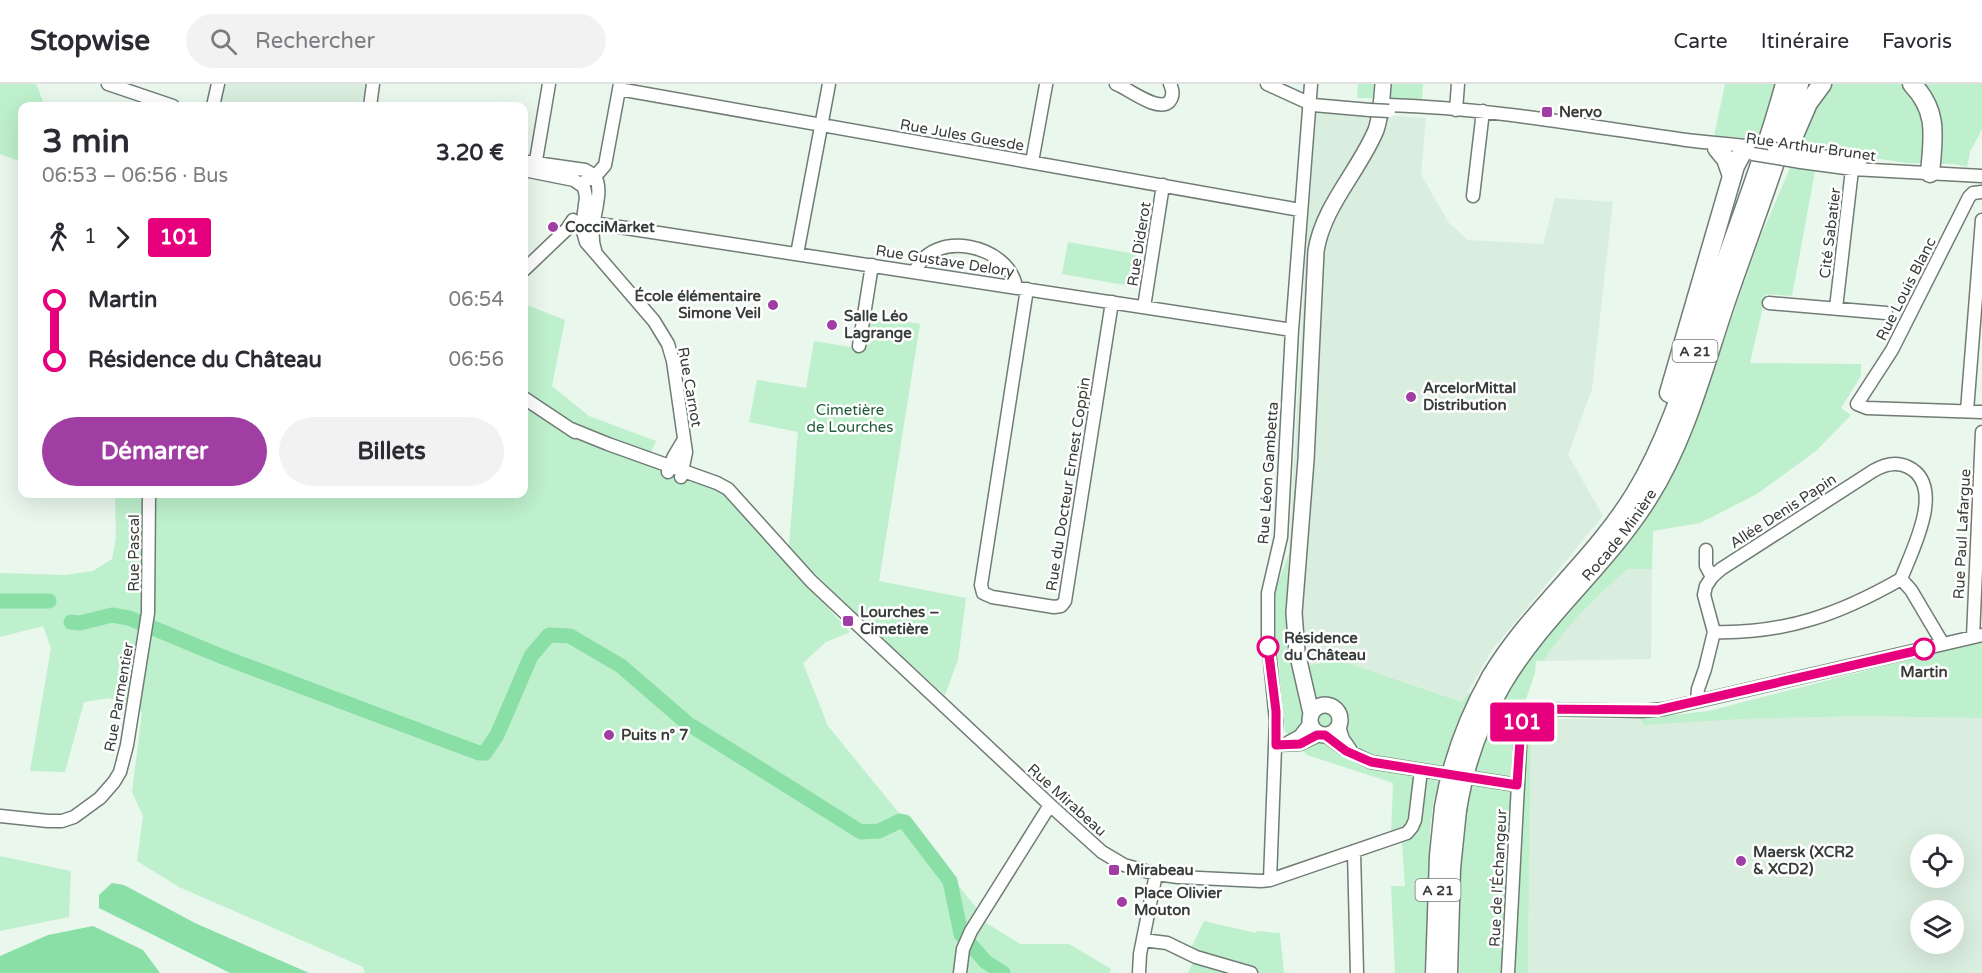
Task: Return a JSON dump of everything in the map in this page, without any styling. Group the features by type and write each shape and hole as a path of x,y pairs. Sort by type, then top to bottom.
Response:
{"highway":[{"name":"Rocade Minière","path":"1497,681 1503,658 1533,619 1606,534 1634,496 1650,468 1663,439 1755,178 1785,84"},
{"name":"Rocade Minière","path":"1435,973 1438,856 1450,809 1460,744 1472,714 1497,681 1628,527 1661,475 1688,412 1799,84"},
{"path":"1761,200 1772,190 1808,103 1822,84"},
{"path":"1912,84 1924,99 1932,117 1930,173"},
{"path":"1718,148 1726,159 1732,176"},
{"path":"1606,534 1655,438 1732,176 1737,161 1751,150"},
{"name":"Rocade Minière","path":"1448,973 1450,809"}],"main road":[{"path":"1317,726 1296,644 1294,614 1305,468 1316,250 1325,221 1375,131 1380,113 1383,84"},
{"path":"1302,671 1317,695 1339,713 1341,721 1334,732 1317,726"},
{"path":"1317,726 1318,706 1327,704"}],"street":[{"path":"108,84 161,102"},
{"path":"214,102 218,84"},
{"path":"371,102 373,84"},
{"path":"529,166 549,84"},
{"path":"797,254 829,84"},
{"path":"1032,162 1046,84"},
{"path":"1116,84 1161,105 1172,98 1173,91 1170,84"},
{"path":"1266,84 1308,101 1370,107 1423,106 1484,111 1546,118 1751,150"},
{"path":"1277,84 1308,101"},
{"name":"Rue Léon Gambetta","path":"1270,880 1276,711 1267,634 1270,582 1281,537 1292,330 1311,84"},
{"path":"1456,110 1458,84"},
{"path":"529,166 581,184 601,170 606,161 620,87"},
{"name":"Rue Jules Guesde","path":"620,87 1300,210"},
{"path":"1473,196 1484,111"},
{"name":"Rue Arthur Brunet","path":"1690,140 1718,148 1751,150 1902,173 1981,173"},
{"name":"Cité Sabatier","path":"1836,309 1853,165"},
{"path":"529,166 585,170 594,176"},
{"name":"Rue Carnot","path":"583,221 599,188 594,176"},
{"name":"Rue Carnot","path":"581,184 586,197 583,221 592,238 597,256 654,321 666,339 673,361 686,452 682,474"},
{"name":"Rue Diderot","path":"1144,307 1163,185"},
{"name":"Rue Louis Blanc","path":"1967,411 1867,408 1857,404 1895,343 1969,197 1973,193 1982,192"},
{"path":"1982,220 1967,411 1982,412"},
{"path":"528,266 568,228 583,221"},
{"name":"Rue Gustave Delory","path":"583,221 1292,330"},
{"path":"915,272 921,262 936,249 953,246 969,247 985,252 998,260 1021,288"},
{"path":"859,346 872,265"},
{"name":"Rue du Docteur Ernest Coppin","path":"1021,288 981,585 986,595 1002,599 1054,607 1061,606 1065,601 1112,302"},
{"path":"1769,303 1886,313"},
{"name":"Rue Mirabeau","path":"528,401 571,429 682,474 721,491 737,501 811,581 1050,805 1093,844 1113,859 1130,867 1156,874 1222,880 1270,880 1403,834 1412,827 1415,820 1421,770"},
{"name":"Rue Paul Lafargue","path":"1977,636 1982,432"},
{"name":"Rue Carnot","path":"669,470 683,441"},
{"name":"Allée Denis Papin","path":"1712,577 1873,471 1891,464 1905,465 1914,471 1923,482 1922,528 1901,579"},
{"name":"Rue Pascal","path":"146,631 148,498"},
{"path":"1706,550 1706,566 1712,577 1706,586 1704,595 1714,632 1706,669 1698,689 1697,701 1977,636"},
{"path":"1714,632 1762,630 1811,620 1853,605 1901,579 1911,590 1943,644"},
{"name":"Rue Parmentier","path":"0,816 48,821 68,819 90,807 110,787 120,772 126,752 146,631"},
{"name":"Rue de l'Échangeur","path":"1508,973 1521,728 1527,714 1537,709 1650,710 1697,701"},
{"path":"1276,745 1298,738 1317,726 1344,749 1377,764 1517,785"},
{"path":"1339,727 1347,744 1360,758"},
{"path":"960,973 963,949 971,931 1050,805"},
{"path":"1354,851 1357,973"},
{"path":"1139,973 1156,874"},
{"path":"1143,940 1167,943 1196,957 1251,973"}],"shaded area":[{"path":"225,84 366,84 362,102 220,102"},
{"path":"1314,110 1426,118 1421,174 1449,223 1468,240 1543,244 1555,198 1613,202 1592,389 1568,455 1603,516 1492,650 1462,702 1336,659 1296,669 1286,598"},
{"path":"1628,569 1652,569 1651,659 1543,661 1563,632 1593,599"},
{"path":"1982,641 1982,973 1528,973 1531,719 1640,719 1708,711"},
{"path":"112,883 124,885 195,923 309,973 230,973 99,908 99,895"},
{"path":"93,926 143,950 160,973 0,973 0,956 48,935"}],"green space":[{"path":"0,84 36,84 43,102 18,102 18,161 0,154"},
{"path":"1358,84 1423,84 1422,99 1357,98"},
{"path":"1725,84 1776,84 1760,141 1714,136"},
{"path":"1809,84 1982,84 1982,129 1970,152 1967,167 1954,164 1907,163 1799,147"},
{"path":"1790,168 1815,171 1792,296 1766,294 1750,363 1861,364 1861,376 1841,408 1851,415 1816,451 1757,494 1700,523 1653,531 1652,569 1628,569 1582,612 1543,661 1536,661 1535,673 1525,702 1532,703 1528,973 1459,973 1461,845 1468,802 1434,798 1430,829 1427,947 1424,973 1395,973 1391,886 1405,886 1401,831 1391,834 1393,783 1307,755 1285,731 1276,640 1276,589 1289,553 1288,611 1296,669 1336,659 1462,702 1468,693 1503,703 1518,674 1536,647 1618,557 1647,517 1673,475 1694,425 1759,240"},
{"path":"1068,242 1136,254 1130,286 1062,274"},
{"path":"528,306 565,320 552,386 589,416 656,441 650,454 703,475 734,504 850,632 826,642 803,663 828,726 979,911 985,922 1020,944 1069,944 1111,969 1110,973 365,973 363,967 179,887 137,861 143,816 132,792 142,712 109,698 84,702 65,772 30,771 51,648 43,626 0,637 0,573 65,575 93,571 112,559 116,538 115,498 528,498"},
{"name":"Cimetière de Lourches","path":"868,316 920,324 879,581 966,598 958,660 945,695 845,604 789,546 798,432 749,422 757,380 806,388 814,341 862,349"},
{"path":"1982,641 1982,718 1862,716 1741,719 1644,725 1640,719 1709,711"},
{"path":"0,856 71,871 69,917 0,931"},
{"path":"1204,921 1256,933 1257,931 1280,933 1284,973 1188,973 1198,952 1191,948"}],"waterway":[{"path":"0,601 49,601"},
{"path":"71,622 80,623 112,615 129,618 223,657 479,753 485,753 497,735 531,656 549,635 570,636 621,666 687,723 861,832 879,831 900,821 905,822 950,881 961,934 986,962 1003,973"}],"bus line":[{"name":"101","path":"1268,647 1276,711 1276,745 1300,744 1321,734 1346,751 1371,762 1517,785 1521,725 1534,709 1658,710 1924,649"}],"place":[{"name":"Nervo","path":"1547,112"},
{"name":"CocciMarket","path":"553,227"},
{"name":"École élémentaire Simone Veil","path":"773,305"},
{"name":"Salle Léo Lagrange","path":"832,325"},
{"name":"ArcelorMittal Distribution","path":"1411,397"},
{"name":"Lourches – Cimetière","path":"848,621"},
{"name":"Résidence du Château","path":"1268,647"},
{"name":"Martin","path":"1924,649"},
{"name":"Puits n° 7","path":"609,735"},
{"name":"Maersk (XCR2 & XCD2)","path":"1741,861"},
{"name":"Mirabeau","path":"1114,870"},
{"name":"Place Olivier Mouton","path":"1122,902"}]}
